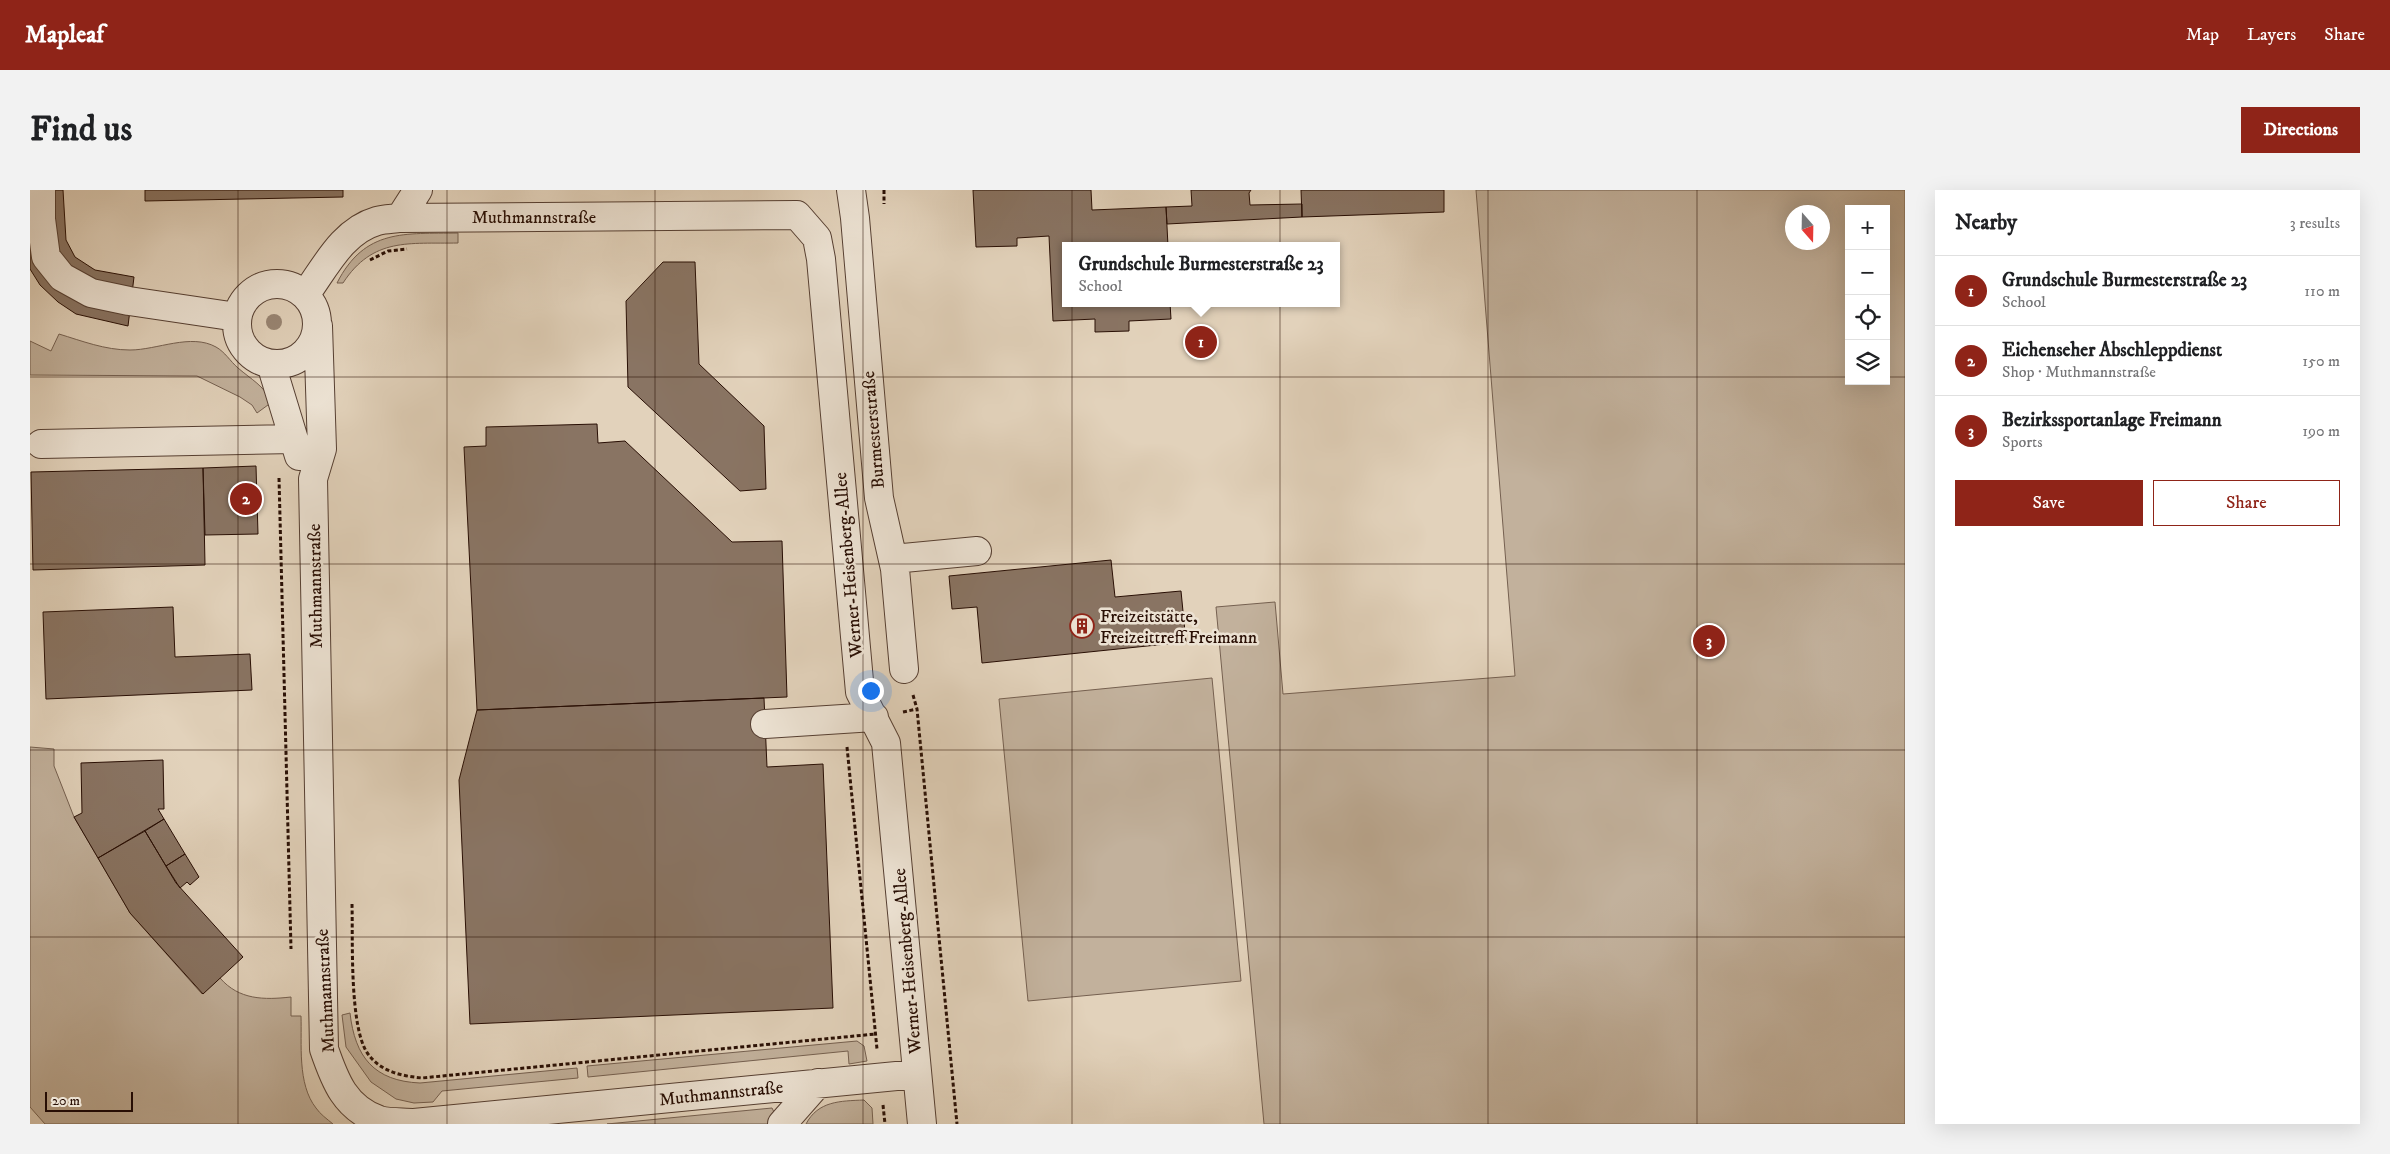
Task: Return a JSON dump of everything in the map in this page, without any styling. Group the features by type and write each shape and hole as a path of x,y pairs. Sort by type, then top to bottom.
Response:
{"street":[{"path":"41,190 41,220 46,257 62,277 91,293 129,301 238,317"},
{"path":"400,218 418,190"},
{"name":"Burmesterstraße","path":"851,190 879,498 893,559 904,668"},
{"name":"Muthmannstraße","path":"798,215 400,218 376,221 353,233 336,250 305,295 314,310 318,326 322,449 313,479 324,1049 335,1082 353,1106 380,1120 414,1123 917,1074"},
{"name":"Werner-Heisenberg-Allee","path":"798,215 817,238 821,259 860,692 886,743 890,768 922,1124"},
{"path":"305,295 295,288 283,284 265,286 249,296 242,305 238,317 237,330 241,342 254,357 271,364 285,364 302,355 315,339 318,326"},
{"path":"271,364 298,455 313,479"},
{"path":"41,444 294,439"},
{"path":"893,559 977,551"},
{"path":"765,724 874,717"},
{"path":"782,1124 818,1083"}],"path":[{"path":"366,262 388,251 415,249"},
{"path":"917,709 957,1124"},
{"path":"352,902 358,1033 368,1054 374,1061 382,1068 404,1077 422,1078 875,1034"}],"shaded area":[{"path":"1476,190 1905,190 1905,1124 1264,1124 1216,607 1275,602 1283,694 1515,676"},
{"path":"458,233 458,243 408,244 380,250 367,257 343,283 337,283 348,265 360,252 374,243 404,235"},
{"path":"59,334 94,345 121,350 185,342 206,343 222,351 238,368 261,387 272,402 257,413 252,405 240,397 197,376 30,375 30,341 51,351"},
{"path":"1212,678 1241,981 1028,1001 999,699"},
{"path":"30,747 54,749 54,766 74,817 130,913 202,994 220,978 235,991 252,997 291,997 291,1016 301,1016 301,1051 306,1087 310,1098 318,1110 333,1124 45,1124 30,1107"},
{"path":"350,1013 353,1029 362,1054 379,1072 404,1081 420,1083 577,1068 578,1078 442,1091 433,1102 414,1103 396,1099 371,1082 346,1047 342,1015"},
{"path":"857,1041 864,1046 867,1061 849,1064 848,1051 588,1077 587,1066"},
{"path":"864,1100 872,1108 873,1124 806,1124 817,1111 830,1104"},
{"path":"772,1108 774,1112 769,1124 607,1124"}],"building":[{"path":"30,190 63,190 66,240 75,257 95,270 134,277 128,326 76,314 58,302 40,285 30,269"},
{"path":"145,190 343,190 343,197 145,201"},
{"path":"973,190 1091,190 1092,210 1166,207 1168,242 1062,242 1062,307 1170,307 1171,319 1129,321 1129,331 1095,332 1095,319 1053,321 1049,236 1017,238 1017,246 976,247"},
{"path":"1191,190 1251,190 1249,193 1250,205 1302,204 1302,217 1167,224 1166,207 1192,206"},
{"path":"1301,190 1444,190 1444,212 1302,217"},
{"path":"663,262 695,262 699,364 764,426 766,489 740,491 628,387 626,301"},
{"path":"597,424 598,443 625,441 732,542 782,541 787,697 477,710 464,447 486,446 486,427"},
{"path":"256,466 258,534 205,535 203,468"},
{"path":"203,468 205,565 33,570 31,472"},
{"name":"Freizeitstätte, Freizeittreff Freimann","path":"1111,560 1115,597 1181,591 1186,642 982,663 977,607 952,609 949,576"},
{"path":"173,607 175,657 250,654 252,690 46,699 43,612"},
{"path":"764,698 767,767 823,764 833,1008 470,1024 459,780 477,710"},
{"path":"163,760 164,809 158,809 164,819 98,858 74,817 82,813 81,763"},
{"path":"164,819 185,854 166,866 145,831"},
{"path":"145,831 176,883 243,957 203,994 130,913 98,858"},
{"path":"185,854 199,877 190,885 187,882 180,888 166,866"}],"place":[{"name":"Grundschule Burmesterstraße 23","path":"1201,342"},
{"name":"Eichenseher Abschleppdienst","path":"246,499"},
{"name":"Freizeitstätte, Freizeittreff Freimann","path":"1082,626"},
{"name":"Bezirkssportanlage Freimann","path":"1709,641"}]}
